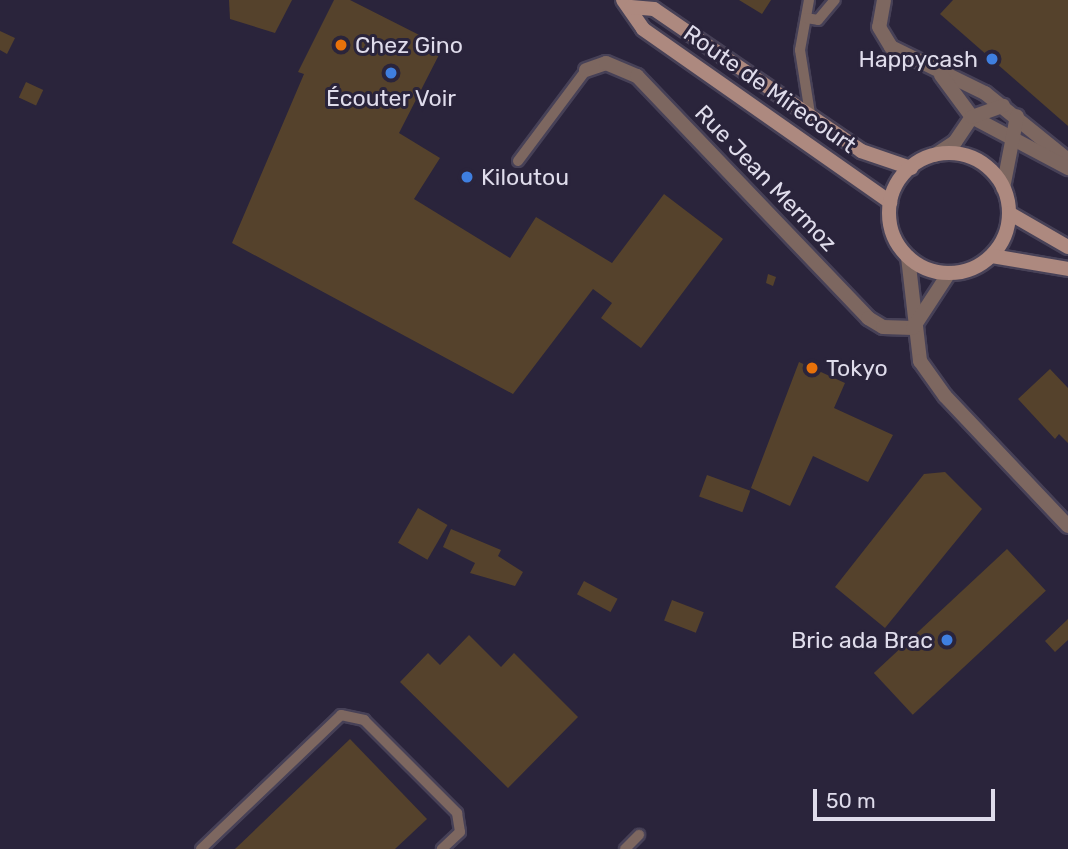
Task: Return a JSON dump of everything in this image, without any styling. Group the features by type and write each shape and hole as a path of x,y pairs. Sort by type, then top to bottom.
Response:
{"main road":[{"name":"Route de Mirecourt","path":"627,4 654,9 811,120 861,151 911,168"},
{"name":"Route de Mirecourt","path":"627,4 643,29 890,202"},
{"path":"992,256 1009,213 1003,188 975,159 935,155 911,168 890,202 892,232 908,257 949,273 992,256 1068,270"},
{"path":"1009,213 1068,247"}],"street":[{"path":"884,0 879,27 891,47 1003,106 1068,160"},
{"name":"Rue Jean Mermoz","path":"586,70 606,63 637,76 868,318 883,327 912,328"},
{"path":"937,71 972,117 1068,168"},
{"path":"935,155 955,142 972,117 1003,106"},
{"path":"1003,188 1002,167 1016,142 1017,116"},
{"path":"908,257 912,328 920,360 945,396 1068,526"},
{"path":"912,328 949,273"}],"lane":[{"path":"808,0 800,50 811,120"},
{"path":"806,18 818,20 832,11 835,0"},
{"path":"518,162 586,70"},
{"path":"201,849 341,715 364,720 457,813 460,832 442,849"},
{"path":"625,849 639,835"}],"building":[{"path":"229,0 292,0 275,33 230,19"},
{"path":"334,0 350,0 443,47 399,133 440,158 414,199 510,258 536,217 612,263 664,194 723,239 641,348 601,318 612,303 593,289 513,394 232,243 304,74 298,72"},
{"path":"739,0 771,0 762,14"},
{"path":"953,0 1068,0 1068,126 940,14"},
{"path":"0,31 15,38 7,54 0,50"},
{"path":"26,82 43,90 36,105 19,97"},
{"path":"768,274 776,277 773,286 766,283"},
{"path":"799,362 845,383 834,408 893,435 868,482 813,456 790,506 751,488"},
{"path":"1050,369 1068,388 1068,443 1059,434 1055,439 1018,399"},
{"path":"945,472 982,509 885,628 835,587 924,474"},
{"path":"707,475 750,491 742,512 699,497"},
{"path":"418,508 447,525 427,560 398,543"},
{"path":"451,529 501,550 498,556 523,572 515,586 470,573 475,563 443,547"},
{"name":"Bric ada Brac","path":"1007,549 1046,591 913,715 874,673"},
{"path":"584,581 618,599 611,612 577,594"},
{"path":"672,600 704,612 696,633 664,621"},
{"path":"1068,619 1068,640 1055,652 1045,641"},
{"path":"469,635 501,667 514,653 578,717 508,788 400,682 428,653 440,665"},
{"path":"350,739 427,819 395,849 235,849"}],"place":[{"name":"Chez Gino","path":"341,45"},
{"name":"Happycash","path":"992,59"},
{"name":"Écouter Voir","path":"391,73"},
{"name":"Kiloutou","path":"467,177"},
{"name":"Tokyo","path":"812,368"},
{"name":"Bric ada Brac","path":"947,640"}]}
